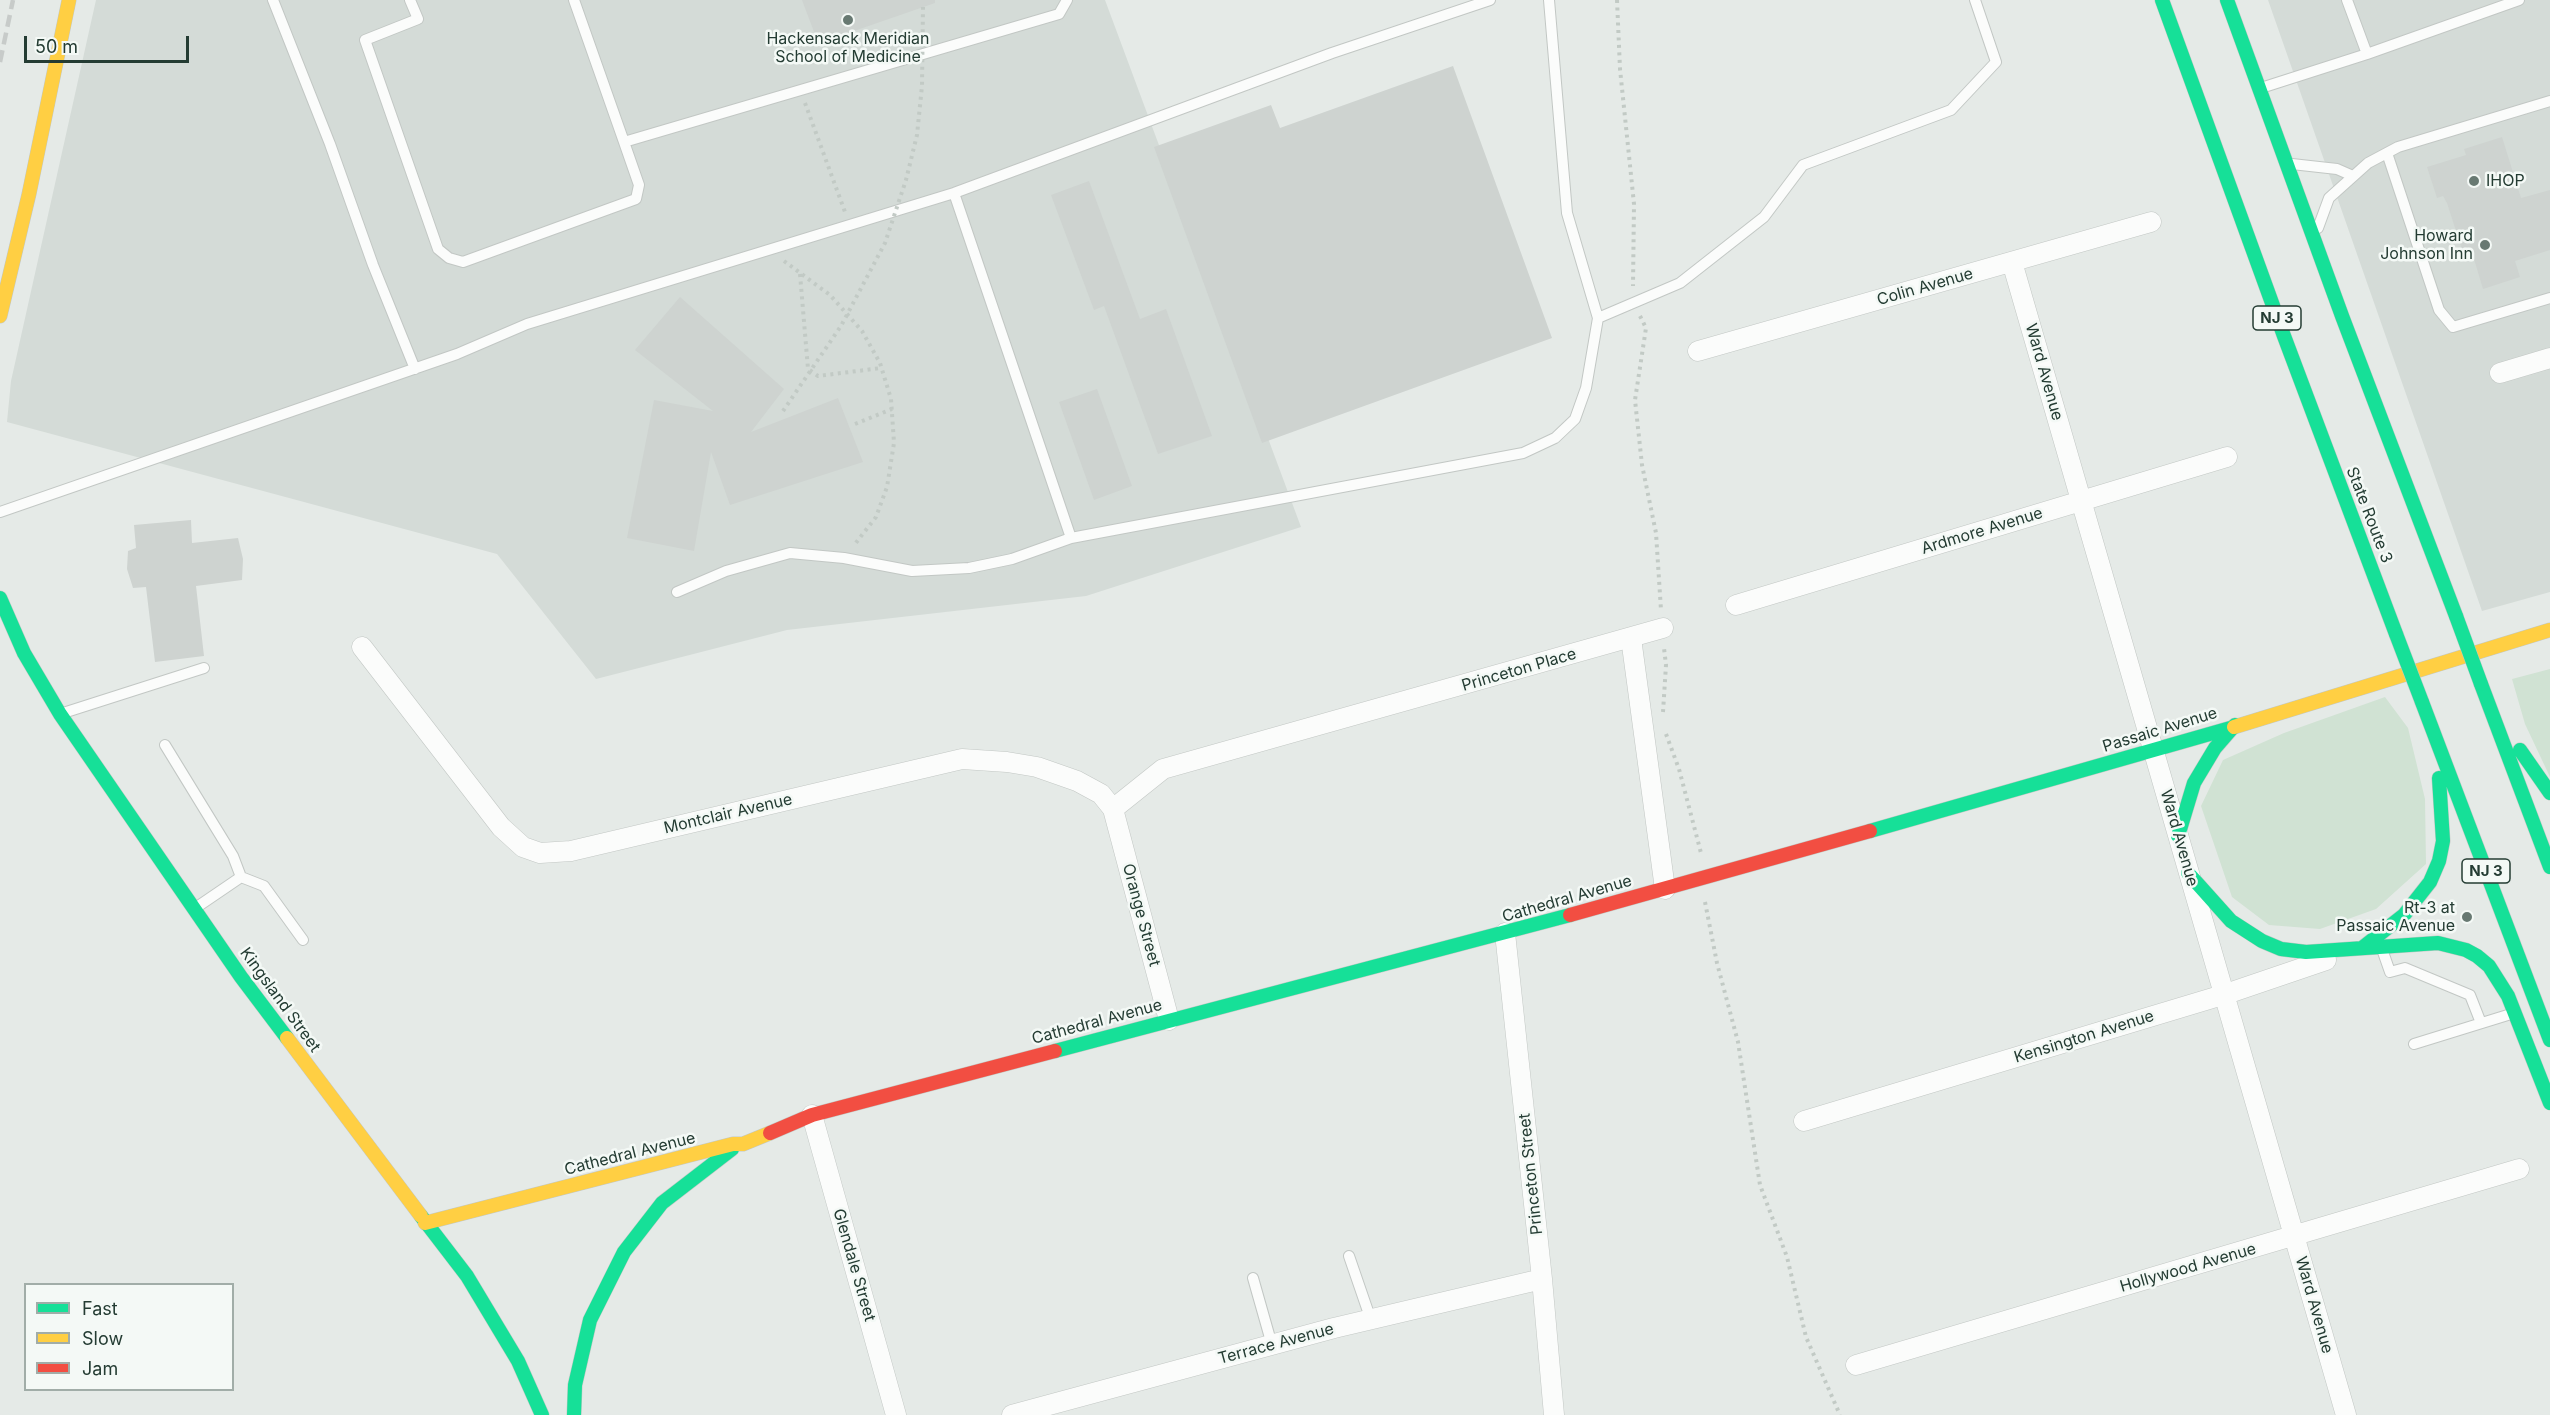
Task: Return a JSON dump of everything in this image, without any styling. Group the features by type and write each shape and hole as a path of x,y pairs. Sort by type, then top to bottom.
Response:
{"main road":[{"path":"0,316 29,194 69,0"},
{"name":"State Route 3","path":"2162,0 2288,347 2550,1040"},
{"path":"2227,0 2314,239 2550,867"},
{"name":"Kingsland Street","path":"0,598 24,653 60,714 194,909 241,977 467,1276 518,1361 542,1415"},
{"name":"Passaic Avenue","path":"1779,857 2155,751 2550,630"},
{"path":"2481,684 2531,769 2550,793"},
{"path":"2371,947 2404,915 2430,882 2439,861 2443,832 2440,783 2422,702"},
{"path":"2178,836 2194,783 2215,748 2235,725"},
{"name":"Cathedral Avenue","path":"425,1223 743,1144 812,1115 1505,933 1779,857"},
{"path":"2188,873 2231,921 2262,941 2281,949 2306,952 2438,943 2466,950 2477,956 2501,982 2550,1103"},
{"path":"574,1415 575,1385 590,1320 624,1252 663,1203 734,1148 743,1144"}],"street":[{"name":"Colin Avenue","path":"1698,351 2151,222"},
{"name":"Ward Avenue","path":"2012,262 2155,751 2188,873 2226,994 2346,1415"},
{"path":"2500,373 2550,358"},
{"name":"Ardmore Avenue","path":"1736,605 2227,457"},
{"path":"1663,628 1631,638 1665,889"},
{"name":"Princeton Place","path":"1113,809 1164,769 1631,638"},
{"name":"Montclair Avenue","path":"362,646 501,827 523,847 540,853 571,851 962,759 1037,766 1077,781 1101,794 1113,809"},
{"name":"Orange Street","path":"1113,809 1169,1020"},
{"name":"Princeton Street","path":"1505,933 1542,1279 1554,1415"},
{"name":"Kensington Avenue","path":"1804,1121 2226,994 2371,947"},
{"name":"Glendale Street","path":"812,1115 896,1415"},
{"name":"Hollywood Avenue","path":"1856,1365 2519,1169"},
{"name":"Terrace Avenue","path":"1012,1415 1272,1345 1542,1279"}],"lane":[{"path":"273,0 330,144 373,265 415,369"},
{"path":"410,0 418,19 365,40 438,249 449,258 463,262 636,199 639,186 574,0"},
{"path":"624,142 1059,14 1067,0"},
{"path":"0,512 415,369 527,324 954,193 1320,57 1490,0"},
{"path":"677,592 726,571 790,553 844,558 912,571 969,568 1012,559 1071,538 1524,453 1555,438 1575,419 1586,388 1598,318 1568,213 1549,0"},
{"path":"1598,318 1680,283 1764,217 1803,165 1951,110 1996,62 1975,0"},
{"path":"2347,0 2367,54"},
{"path":"2259,88 2367,54 2519,0"},
{"path":"2314,239 2329,198 2368,164 2386,153 2398,147 2550,101"},
{"path":"2386,153 2439,310 2453,327 2550,298"},
{"path":"2286,163 2337,169 2353,176"},
{"path":"954,193 1071,538"},
{"path":"60,714 204,668"},
{"path":"165,745 233,856 241,877 264,886 303,940"},
{"path":"194,909 241,877"},
{"path":"2371,947 2390,972 2405,968 2470,994 2481,1023"},
{"path":"2414,1044 2514,1013"},
{"path":"1349,1256 1371,1320"},
{"path":"1253,1278 1272,1345"}],"path":[{"path":"1617,0 1620,69 1634,204 1633,303 1646,328 1635,399 1642,465 1656,533 1666,665 1663,713"},
{"path":"783,411 841,326 885,243 906,180 917,135 922,86 923,7"},
{"path":"800,91 850,225"},
{"path":"769,250 830,295 862,331 881,368 891,399 894,442 887,487 876,517 844,558"},
{"path":"800,273 808,369 818,376 881,368"},
{"path":"855,424 892,410"},
{"path":"1663,725 1679,769 1701,853"},
{"path":"1705,902 1717,963 1738,1042 1760,1185 1788,1257 1806,1337 1840,1415"}],"shaded area":[{"path":"96,0 1105,0 1301,527 1086,596 787,630 596,679 497,554 7,422 11,381"},
{"path":"2268,0 2550,0 2550,592 2482,611"}],"green space":[{"path":"2550,669 2550,777 2525,724 2512,679"},
{"path":"2385,697 2408,728 2425,799 2426,864 2376,909 2320,929 2269,925 2232,897 2201,806 2223,760 2284,733"}],"building":[{"name":"Hackensack Meridian School of Medicine","path":"802,0 935,0 935,3 828,40 826,32 816,37"},
{"path":"1453,66 1552,338 1262,443 1154,147 1271,105 1280,128"},
{"path":"2502,137 2521,198 2550,190 2550,250 2515,261 2520,277 2483,289 2474,259 2466,262 2447,203 2443,196 2437,198 2427,167 2466,155 2464,149"},
{"path":"1089,181 1140,319 1166,309 1212,436 1158,454 1104,306 1094,310 1051,195"},
{"path":"680,297 784,389 751,432 838,398 863,462 730,505 711,452 694,551 627,538 654,400 713,411 635,350"},
{"path":"1097,389 1132,486 1094,500 1059,402"},
{"path":"191,520 192,543 238,538 243,559 242,580 196,586 204,656 155,662 146,587 133,588 127,569 128,551 136,548 134,525"}],"railway":[{"path":"0,62 13,0"}],"traffic: fast":[{"path":"2162,0 2284,336 2396,634"},
{"path":"2227,0 2342,316 2456,616"},
{"path":"0,598 24,653 60,714 241,977 287,1038"},
{"path":"2456,616 2481,684"},
{"path":"2396,634 2422,702"},
{"path":"2481,684 2550,867"},
{"path":"2422,702 2550,1040"},
{"path":"2178,836 2194,783 2215,748 2235,725"},
{"path":"1870,831 2234,727"},
{"path":"2520,750 2550,793"},
{"path":"2362,948 2404,915 2430,882 2439,861 2443,841 2439,778"},
{"path":"2188,873 2231,921 2262,941 2281,949 2306,952 2438,943 2466,950 2477,956 2489,966 2508,996 2550,1103"},
{"path":"1055,1051 1570,915"},
{"path":"574,1415 575,1385 590,1320 624,1252 662,1203 732,1149"},
{"path":"421,1216 467,1276 518,1361 542,1415"}],"traffic: slow":[{"path":"0,316 29,194 69,0"},
{"path":"2234,727 2550,630"},
{"path":"287,1038 421,1216"},
{"path":"425,1223 733,1144 743,1144 770,1133"}],"traffic: jam":[{"path":"1570,915 1870,831"},
{"path":"770,1133 812,1115 1055,1051"}],"place":[{"name":"Hackensack Meridian School of Medicine","path":"848,20"},
{"name":"IHOP","path":"2474,181"},
{"name":"Howard Johnson Inn","path":"2485,245"},
{"name":"Rt-3 at Passaic Avenue","path":"2467,917"}]}
